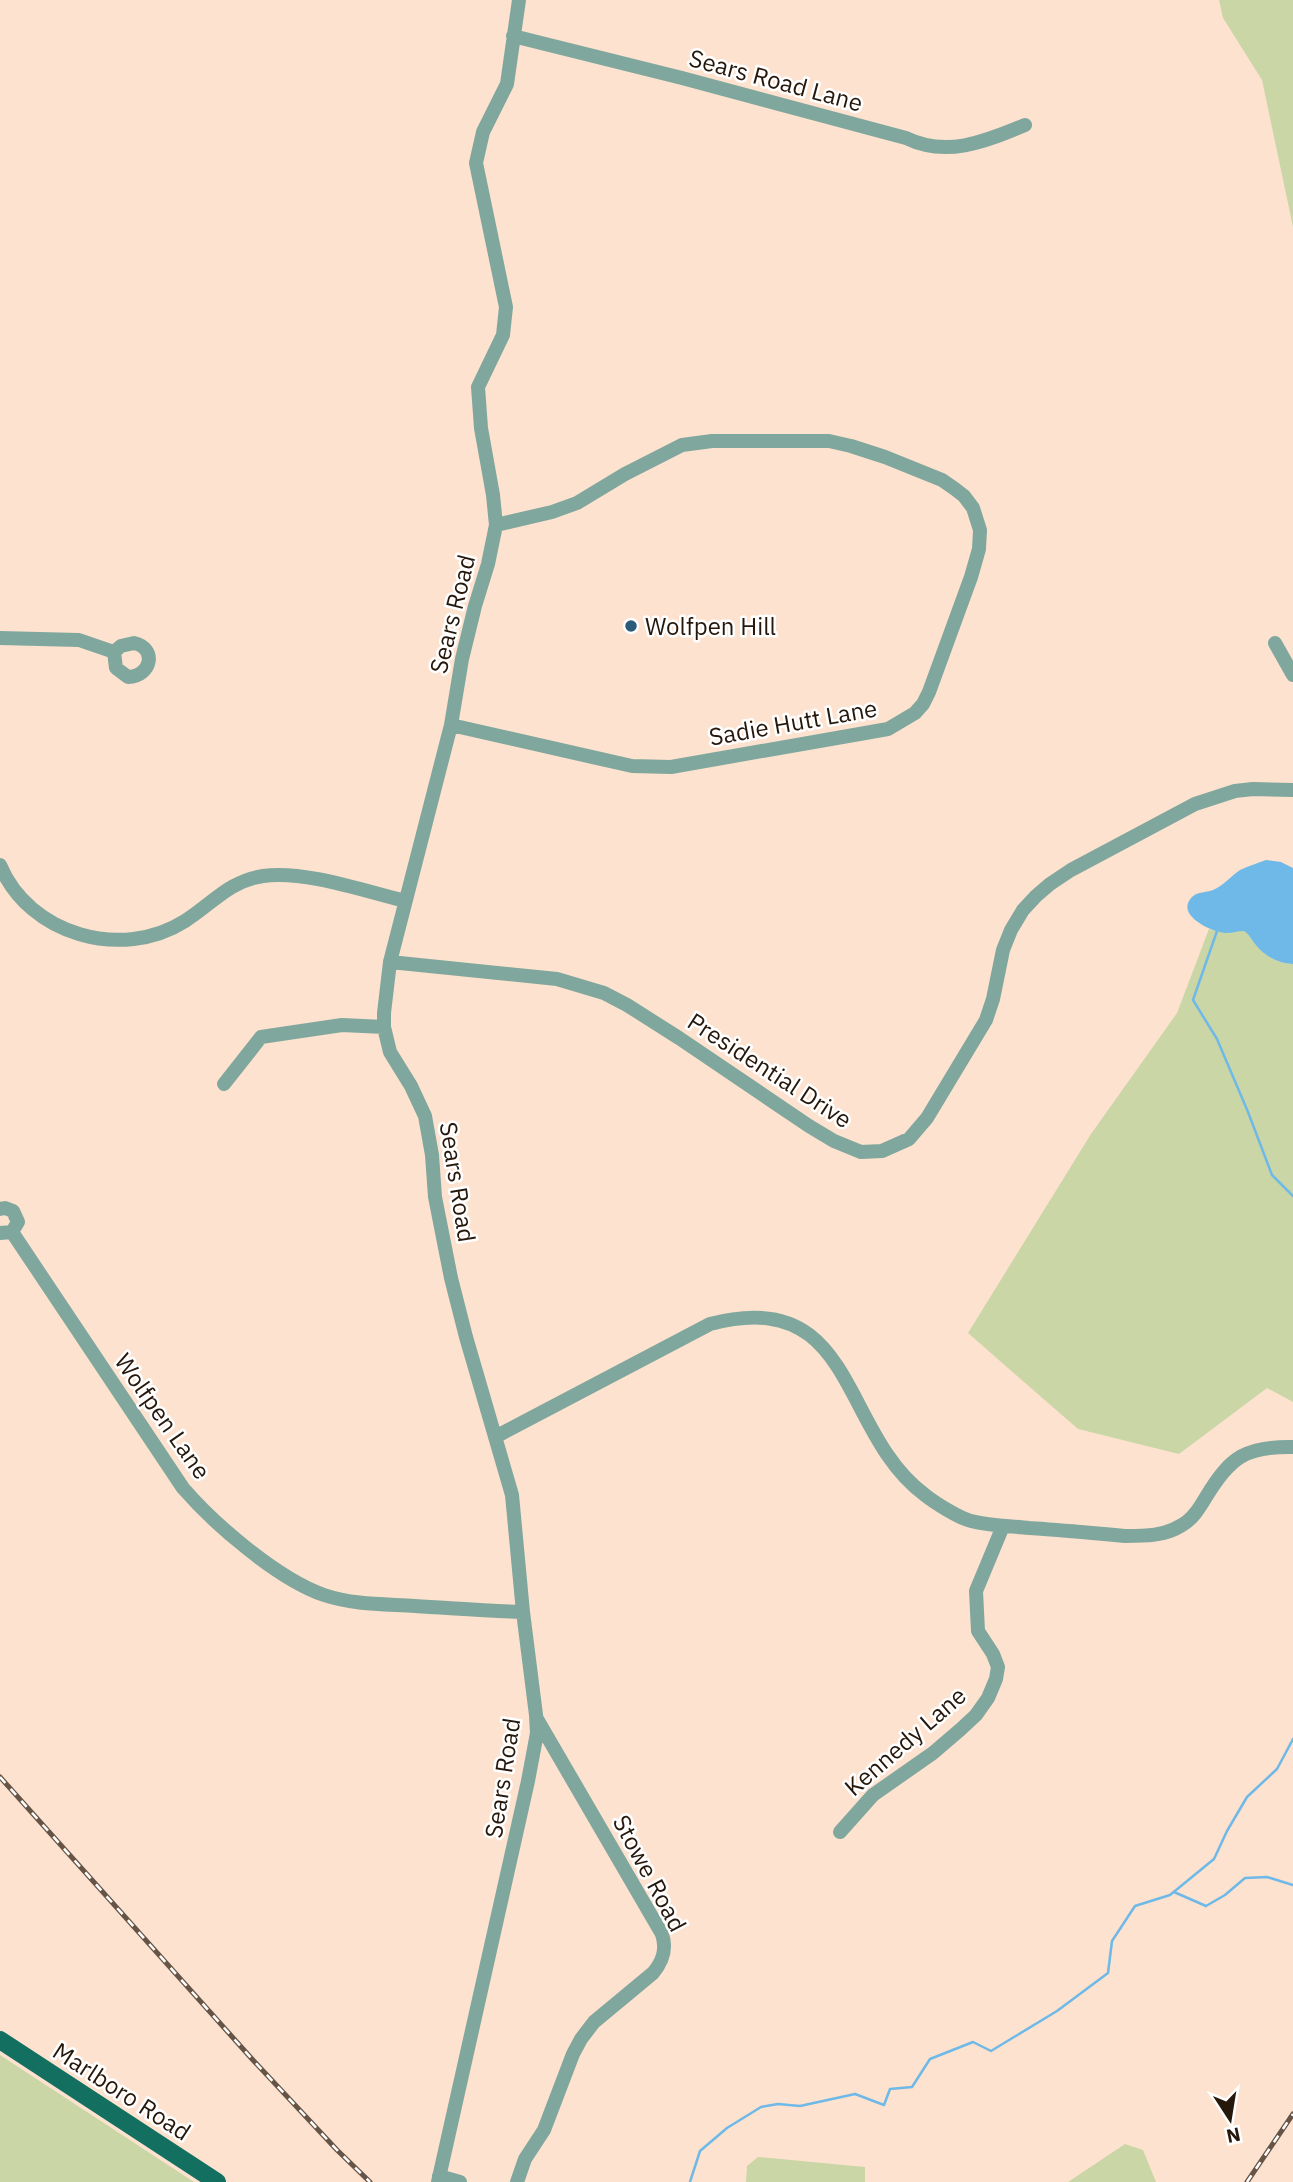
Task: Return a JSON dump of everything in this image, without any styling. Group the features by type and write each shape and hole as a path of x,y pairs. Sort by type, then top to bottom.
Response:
{"main road":[{"name":"Marlboro Road","path":"0,2040 218,2182"}],"street":[{"name":"Sears Road","path":"438,2179 537,1733 523,1612 515,1508 466,1337 445,1252 435,1197 430,1135 425,1116 411,1086 390,1052 384,1027 390,962 451,725 462,659 496,525 481,428 478,385 503,335 506,307 476,163 483,132 507,84 519,0"},
{"name":"Sears Road Lane","path":"513,36 682,78 935,148 956,148 1025,125"},
{"name":"Sadie Hutt Lane","path":"451,725 611,762 652,768 730,758 887,729 915,713 929,692 971,577 981,534 976,516 967,500 942,480 885,457 829,441 712,441 682,446 637,467 577,503 552,512 496,525"},
{"path":"0,638 79,640 114,652"},
{"path":"1275,643 1293,675"},
{"name":"Presidential Drive","path":"390,962 557,979 604,993 670,1032 834,1141 861,1152 882,1151 909,1139 919,1130 934,1108 986,1020 1003,950 1011,930 1036,895 1072,870 1195,804 1235,791 1293,790"},
{"path":"0,866 10,887 26,906 54,925 98,940 139,938 155,934 185,922 216,896 247,879 265,876 294,876 405,901"},
{"path":"224,1083 261,1037 342,1026 384,1027"},
{"name":"Wolfpen Lane","path":"0,1209 10,1209 16,1214 18,1224 6,1233 106,1374 175,1478 192,1498 250,1549 286,1576 324,1595 359,1602 523,1612"},
{"path":"495,1437 710,1324 744,1317 771,1318 802,1329 828,1351 891,1461 925,1495 968,1520 1003,1526 1135,1536 1168,1532 1192,1518 1229,1464 1257,1449 1270,1446 1293,1447"},
{"name":"Kennedy Lane","path":"839,1832 873,1795 933,1753 976,1714 988,1698 998,1667 978,1631 976,1591 1003,1526"},
{"name":"Stowe Road","path":"517,2182 525,2159 544,2130 581,2039 594,2022 653,1973 661,1964 665,1950 662,1934 536,1718"},
{"path":"438,2179 460,2182"}],"green space":[{"path":"1219,0 1293,0 1293,227 1262,80 1223,18"},
{"path":"1209,929 1226,933 1244,930 1267,956 1282,963 1293,964 1293,1402 1267,1388 1179,1454 1078,1429 968,1333 1091,1134 1177,1013"},
{"path":"0,2055 194,2182 0,2182"},
{"path":"1125,2144 1143,2150 1156,2182 1068,2182"},
{"path":"758,2157 865,2167 865,2182 746,2182 747,2166"}],"water":[{"path":"1266,860 1281,862 1293,868 1293,964 1282,963 1267,956 1244,931 1227,933 1213,930 1198,922 1188,910 1188,904 1195,895 1217,888 1240,870"}],"waterway":[{"path":"1217,931 1193,1000 1217,1039 1272,1175 1293,1196"},
{"path":"690,2182 700,2151 727,2128 761,2107 778,2104 800,2106 855,2094 884,2105 890,2089 912,2087 930,2059 973,2042 991,2051 1057,2011 1108,1973 1112,1941 1135,1906 1170,1895 1214,1859 1247,1797 1277,1769 1293,1739"},
{"path":"1174,1892 1206,1906 1225,1895 1245,1878 1267,1877 1293,1885"}],"railway":[{"path":"0,1777 252,2059 370,2182"},
{"path":"1247,2182 1293,2114"}],"place":[{"name":"Wolfpen Hill","path":"631,626"}]}
